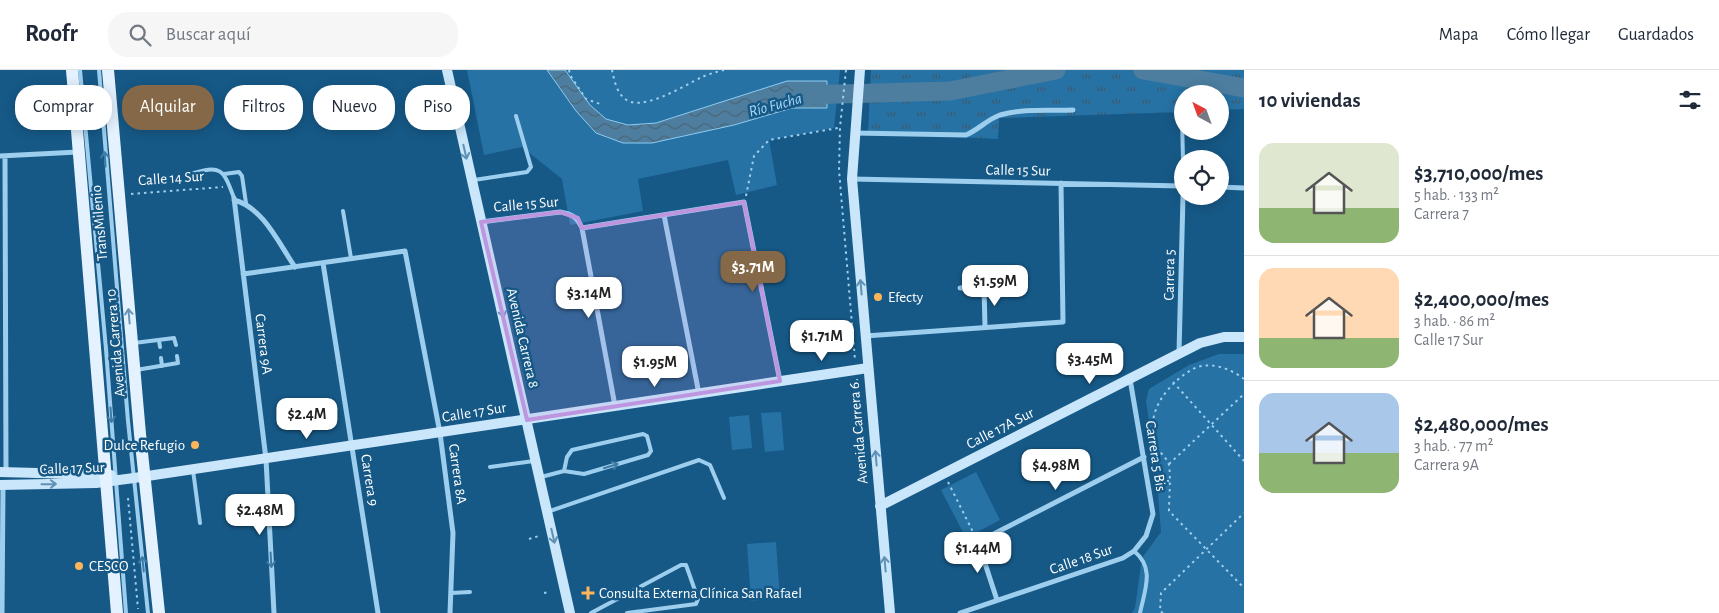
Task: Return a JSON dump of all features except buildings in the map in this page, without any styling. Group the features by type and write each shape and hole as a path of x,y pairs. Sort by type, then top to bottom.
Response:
{"main road":[{"name":"Avenida Carrera 10","path":"72,70 78,152 111,478 116,613"},
{"name":"Avenida Carrera 10","path":"108,70 134,370 137,477 159,613"}],"street":[{"name":"Avenida Carrera 8","path":"447,70 570,613"},
{"name":"Avenida Carrera 6","path":"859,75 852,179 890,613"},
{"path":"854,133 966,134 979,129 998,115 1016,112 1073,110"},
{"path":"3,472 3,156 78,152"},
{"name":"Calle 15 Sur","path":"852,179 1174,186"},
{"path":"865,336 1063,322 1061,183"},
{"path":"1229,187 1244,188"},
{"path":"234,199 246,203 258,214 294,267"},
{"name":"Carrera 9A","path":"234,199 266,459 274,613"},
{"path":"615,406 582,228 744,202 780,381"},
{"name":"Carrera 5","path":"1179,354 1183,205"},
{"name":"Calle 15 Sur","path":"481,222 560,212 578,218 582,228"},
{"path":"664,215 699,394"},
{"name":"Carrera 8A","path":"351,258 405,251 440,433 453,533 450,613"},
{"path":"243,274 351,258"},
{"name":"Carrera 9","path":"324,262 378,613"},
{"path":"960,288 1006,286"},
{"path":"984,287 985,327"},
{"name":"Calle 17A Sur","path":"880,506 1179,354 1216,338 1244,337"},
{"name":"Calle 17 Sur","path":"2,485 137,477 193,470 868,368"},
{"name":"Carrera 5 Bis","path":"1130,378 1153,514 1146,536"},
{"path":"997,600 978,542 1144,458"},
{"name":"Calle 17 Sur","path":"3,472 111,478"},
{"path":"2,485 2,613"},
{"name":"Calle 18 Sur","path":"960,613 1123,558 1134,550 1146,536"}],"lane":[{"name":"TransMilenio","path":"80,70 111,478 126,613"},
{"name":"TransMilenio","path":"98,70 110,222 137,477 148,613"},
{"path":"472,181 527,172 531,167 516,116"},
{"path":"190,174 211,168 224,174 241,174 246,203"},
{"path":"224,174 234,199"},
{"path":"343,211 351,258"},
{"path":"132,344 174,338 176,345"},
{"path":"159,340 160,347"},
{"path":"134,370 178,364 177,356"},
{"path":"161,358 162,366"},
{"path":"540,478 564,471 584,474 648,455 651,451 647,436 643,434 576,448 568,454 564,471"},
{"path":"547,512 699,460 705,461 710,465 724,498"},
{"path":"490,467 536,461"},
{"path":"193,470 200,523"},
{"path":"1134,550 1143,558 1147,567 1140,613"},
{"path":"591,613 683,564 686,566 698,599 696,604 627,613"},
{"path":"451,593 470,592"}],"path":[{"path":"569,70 570,75 586,99 603,105"},
{"path":"612,70 617,88 624,99 633,104 654,100 704,76 724,70"},
{"path":"842,104 846,70"},
{"path":"744,202 754,156 769,140 838,128"},
{"name":"Calle 14 Sur","path":"118,194 224,188"},
{"path":"1244,379 1235,372 1214,365 1194,369 1173,382 1158,401 1153,424 1155,443 1169,464 1169,511 1244,588"},
{"path":"1173,382 1244,461"},
{"path":"1169,464 1244,394"},
{"path":"944,474 978,542"},
{"path":"1147,481 1169,481"},
{"path":"128,498 138,609"},
{"path":"1161,612 1161,593 1244,513"},
{"path":"528,538 539,536"},
{"path":"544,593 550,592"}],"highlighted area":[{"path":"744,202 780,381 527,420 481,222 560,212 578,218 582,228"}],"green space":[{"path":"467,70 840,70 834,128 769,140 777,185 736,195 728,160 638,179 643,211 570,225 562,179 522,147 484,155"},
{"path":"871,70 1244,70 1244,109 1229,110 1229,85 1174,85 1174,112 999,118 998,139 868,133"},
{"path":"1219,354 1244,354 1244,613 1132,613 1135,608 1142,558 1161,532 1156,468 1146,401 1149,389 1189,365"},
{"path":"781,412 784,450 765,452 761,413"},
{"path":"749,415 752,448 732,450 729,417"},
{"path":"976,472 1000,520 966,538 941,490"},
{"path":"776,542 780,598 751,601 747,544"}],"water":[{"path":"547,70 565,70 590,105 606,119 628,125 656,123 787,81 827,81 827,108 792,108 734,125 652,143 623,143 596,133 576,111"}],"waterway":[{"name":"Río Fucha","path":"802,95 950,91 1056,70"},
{"name":"Río Fucha","path":"1143,70 1244,88"}],"place":[{"name":"Efecty","path":"878,297"},
{"name":"Dulce Refugio","path":"195,445"},
{"name":"CESCO","path":"79,566"},
{"name":"Consulta Externa Clínica San Rafael","path":"588,593"}]}
